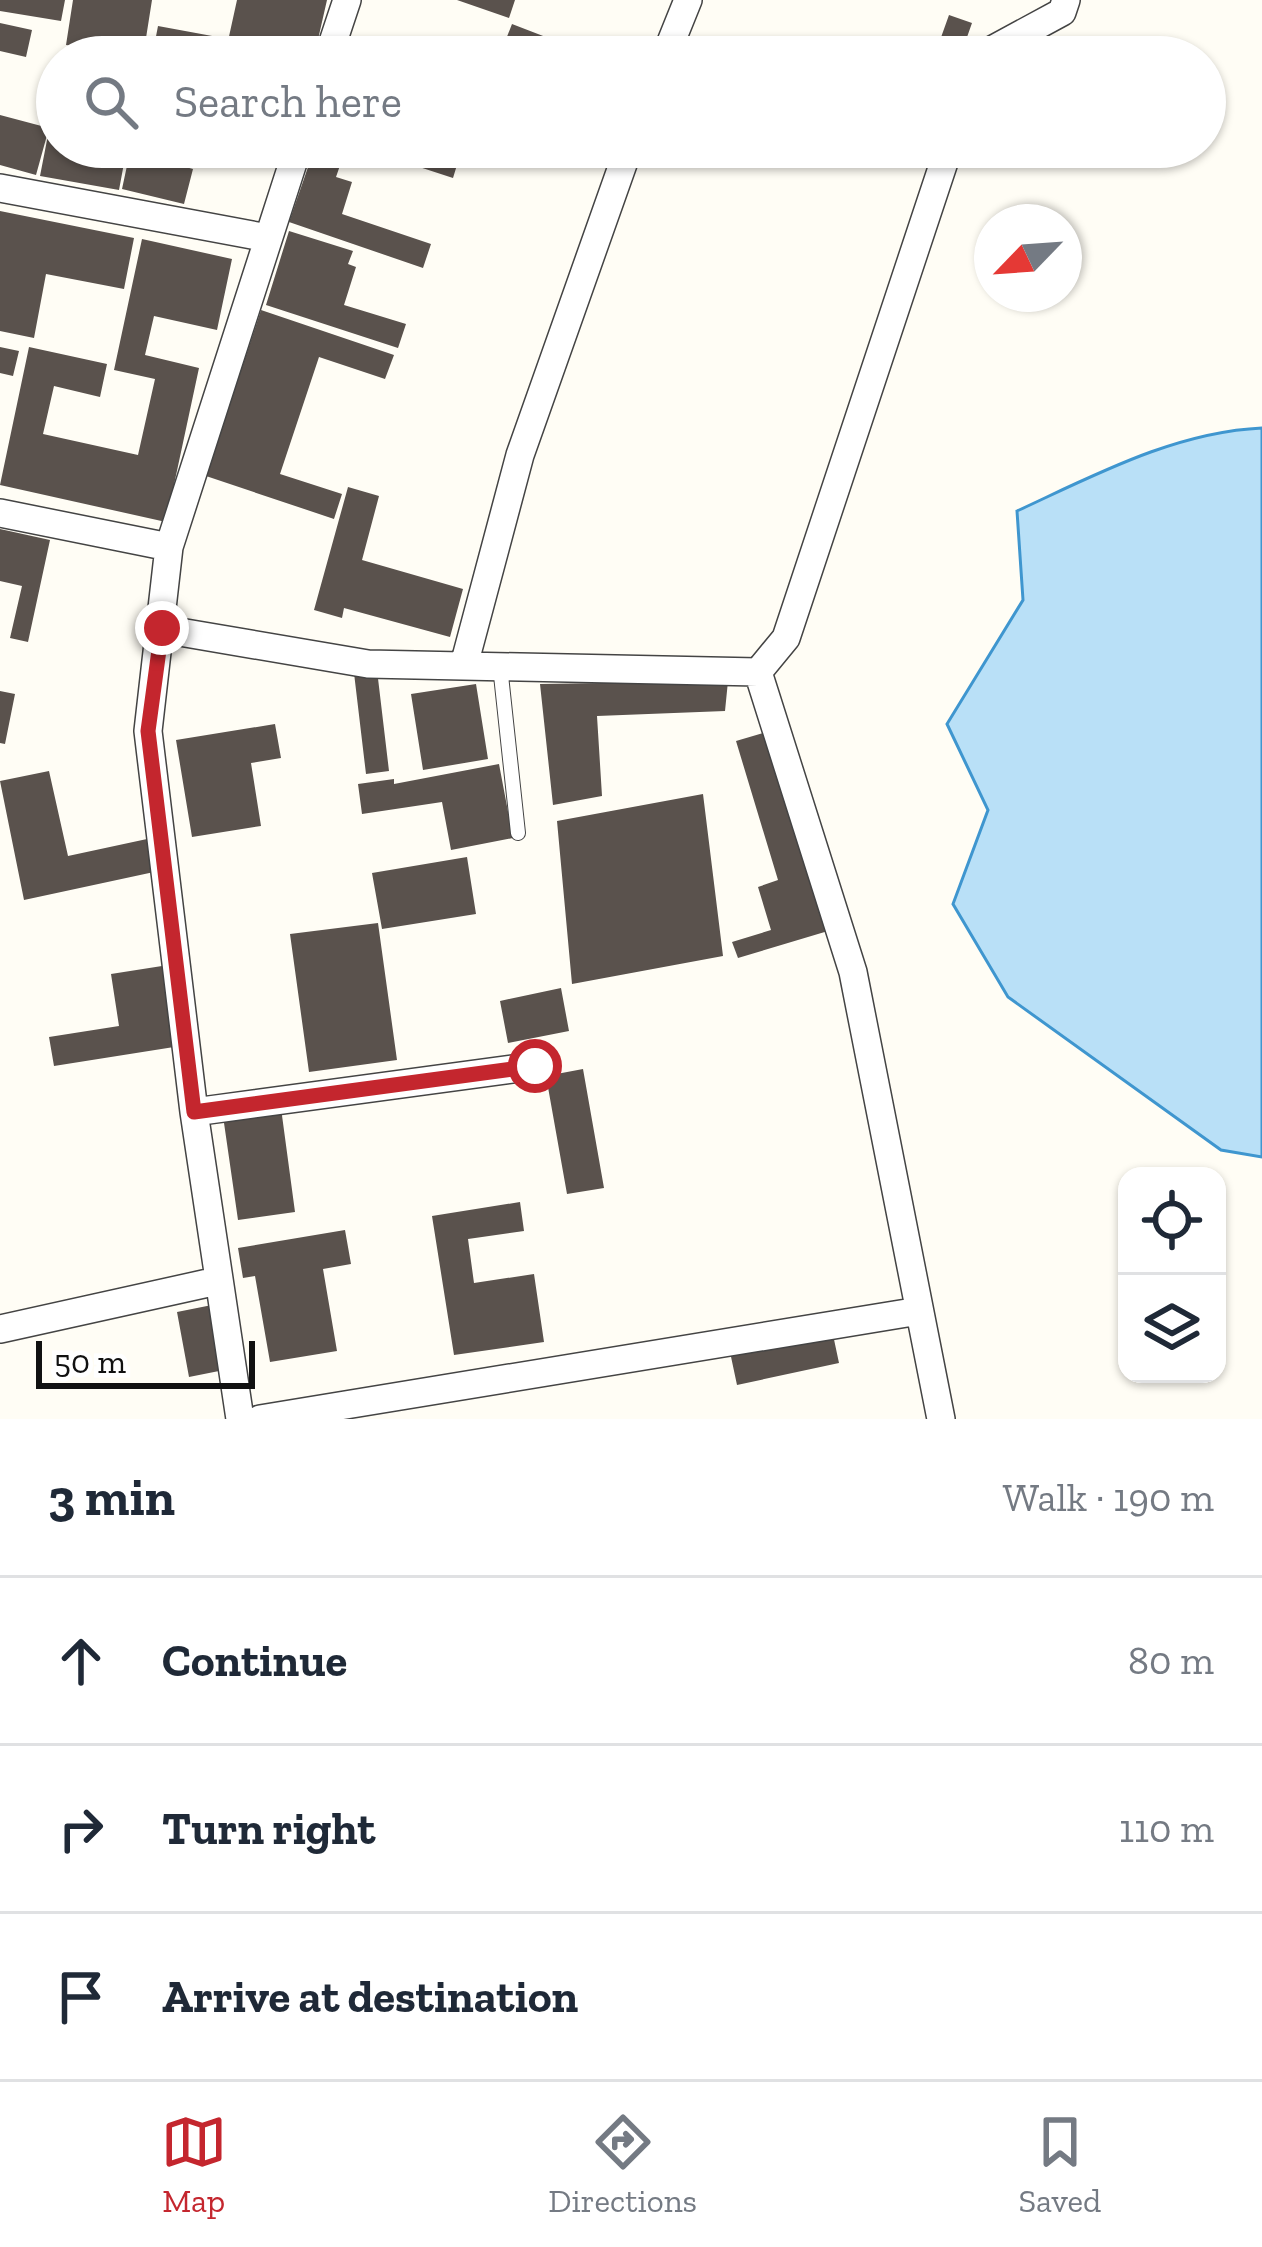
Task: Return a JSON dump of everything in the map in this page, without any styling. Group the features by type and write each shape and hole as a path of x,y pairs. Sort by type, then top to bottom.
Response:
{"street":[{"path":"335,36 347,0"},
{"path":"673,36 688,0"},
{"path":"1018,36 1062,12 1066,0"},
{"path":"240,1419 194,1112 148,731 169,547 291,168"},
{"path":"464,665 520,455 621,168"},
{"path":"758,671 786,638 943,168"},
{"path":"0,188 268,238"},
{"path":"0,513 169,547"},
{"path":"162,628 368,664 758,671"},
{"path":"758,671 853,972 940,1419"},
{"path":"194,1112 535,1066"},
{"path":"0,1329 217,1281"},
{"path":"260,1419 919,1311"}],"lane":[{"path":"500,666 518,833"}],"water":[{"path":"1262,428 1262,1157 1221,1150 1008,997 953,904 988,810 947,724 1023,600 1017,511 1167,447"}],"building":[{"path":"0,0 65,0 61,21 0,11"},
{"path":"73,0 152,0 146,36 67,36"},
{"path":"237,0 327,0 319,36 229,36"},
{"path":"457,0 515,0 509,18"},
{"path":"949,15 972,23 967,36 942,36"},
{"path":"0,23 32,30 26,57 0,51"},
{"path":"512,24 543,36 507,36"},
{"path":"158,26 212,36 156,36"},
{"path":"0,115 36,125 36,175 0,165"},
{"path":"42,168 123,168 119,190 40,176"},
{"path":"126,168 193,169 184,204 122,189"},
{"path":"308,168 339,168 336,177 352,182 342,214 431,244 423,268 289,222"},
{"path":"422,168 456,168 453,178"},
{"path":"0,211 134,238 124,289 46,274 34,338 0,331"},
{"path":"289,231 353,251 348,264 356,267 344,305 406,324 398,348 266,305"},
{"path":"142,239 232,259 217,330 154,316 145,355 199,368 166,522 0,485 29,347 107,364 100,397 54,386 43,434 138,455 155,379 114,370"},
{"path":"261,310 394,355 385,379 319,357 280,474 342,494 334,519 206,476"},
{"path":"0,347 19,351 13,376 0,373"},
{"path":"348,487 379,496 362,560 463,589 450,637 344,608 342,618 314,610"},
{"path":"0,529 50,540 28,642 10,638 22,586 0,581"},
{"path":"377,670 389,771 366,774 354,673"},
{"path":"728,681 725,711 597,716 602,796 553,805 540,684"},
{"path":"476,684 488,759 423,770 411,694"},
{"path":"0,691 15,694 5,744 0,743"},
{"path":"275,724 281,758 251,763 261,826 192,837 176,740"},
{"path":"767,732 828,931 738,958 732,942 771,930 758,887 778,880 736,741"},
{"path":"499,764 513,838 451,850 442,802 362,814 358,784 394,779 394,784"},
{"path":"49,771 68,856 147,839 154,872 24,900 0,781"},
{"path":"703,794 723,956 572,984 557,821"},
{"path":"467,857 476,914 382,929 372,873"},
{"path":"378,923 397,1060 309,1072 290,934"},
{"path":"162,966 174,1047 54,1066 49,1037 119,1026 111,974"},
{"path":"561,988 569,1031 508,1043 500,1001"},
{"path":"583,1069 604,1188 567,1194 546,1076"},
{"path":"281,1108 295,1212 238,1220 223,1116"},
{"path":"520,1202 524,1231 468,1239 474,1283 534,1274 544,1342 454,1355 432,1216"},
{"path":"345,1230 351,1264 323,1269 337,1351 270,1362 255,1276 243,1278 238,1248"},
{"path":"212,1305 224,1370 189,1377 177,1312"},
{"path":"832,1330 839,1363 737,1385 730,1352"}],"route":[{"path":"162,628 148,731 194,1112 535,1066"}]}
